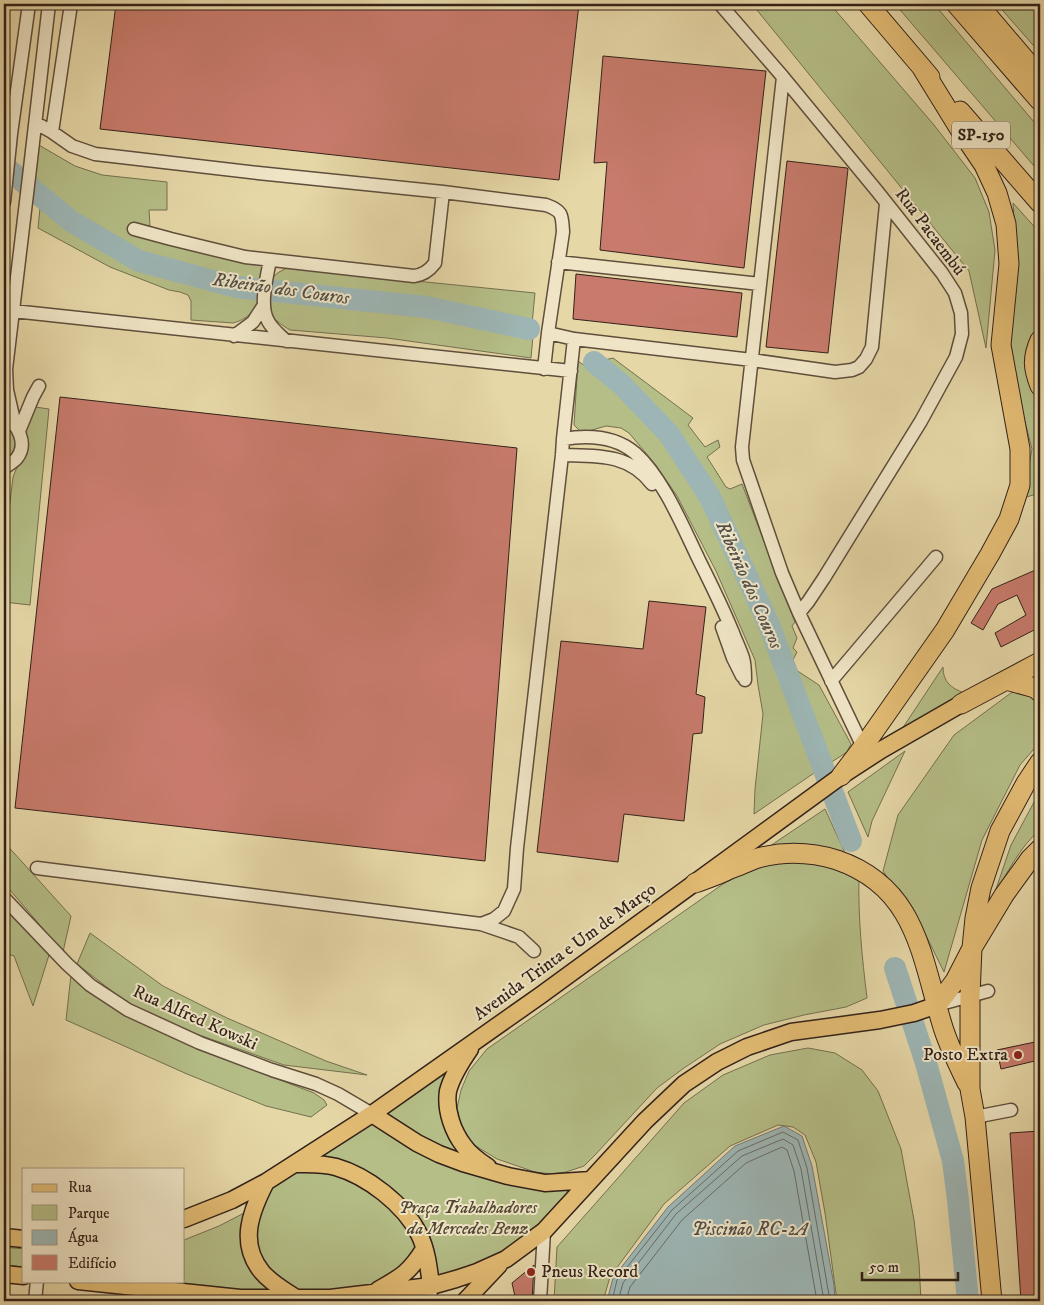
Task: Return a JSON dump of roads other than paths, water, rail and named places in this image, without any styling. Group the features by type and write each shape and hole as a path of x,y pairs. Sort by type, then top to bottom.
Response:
{"highway":[{"name":"SP-150","path":"868,4 1040,203"},
{"path":"956,4 1040,102"},
{"path":"978,4 1036,72"},
{"path":"839,779 945,630 1009,519 1020,485 1020,449 1001,344 1009,264 1006,224 997,193 984,166 922,68"},
{"path":"1040,340 1035,351 1034,372 1040,386"},
{"path":"961,704 1040,662"},
{"path":"1006,680 1035,688 1040,692"},
{"path":"992,1301 975,1117 970,1089 972,948 981,888 1000,831 1026,783 1040,762"},
{"path":"932,1007 955,981 972,948 1004,895 1030,859 1040,849"},
{"path":"695,883 758,858 783,853 824,856 850,864 866,873 886,889 906,915 919,943 932,1007 942,1025 949,1045 970,1089"}],"main road":[{"name":"Avenida Trinta e Um de Março","path":"185,1219 232,1200 266,1182 372,1114 839,779 881,750 961,704"},
{"path":"464,1301 506,1258 544,1231 645,1121 694,1076 747,1047 791,1032 894,1018 932,1007"},
{"path":"476,1041 452,1079 448,1090 448,1107 452,1124 465,1148 491,1170"},
{"path":"372,1114 417,1143 463,1163 545,1183 591,1180"},
{"path":"294,1164 324,1165 347,1171 365,1180 405,1213 419,1234 424,1249 429,1268 431,1294"},
{"path":"266,1182 258,1198 249,1229 252,1256 262,1272 296,1298"},
{"path":"4,1237 22,1239"},
{"path":"370,1294 410,1270 424,1249"},
{"path":"84,1282 175,1296 330,1298 370,1294 431,1294 506,1258"},
{"path":"4,1274 22,1276"},
{"path":"330,1298 348,1301"}],"street":[{"path":"4,198 29,4"},
{"path":"4,468 17,458 22,445 7,390 8,311 27,205 49,4"},
{"path":"52,132 71,4"},
{"name":"Rua Pacaembú","path":"720,4 783,77 942,273 955,293 961,313 962,334 956,357 920,421 824,578 798,613"},
{"path":"783,77 742,446 743,460 782,574 798,613 863,747"},
{"path":"36,123 72,146 95,154 443,192 546,205 558,209 562,215 563,232 544,368"},
{"path":"134,229 245,257 414,276 429,271 435,263 443,192"},
{"path":"548,333 574,339 835,372 852,370 863,363 872,347 886,204"},
{"path":"270,260 264,313 273,329 286,341"},
{"path":"558,262 760,284"},
{"path":"234,336 253,322 264,304"},
{"path":"8,311 571,371"},
{"path":"481,924 494,919 504,911 514,889 574,339"},
{"path":"17,428 39,386"},
{"path":"4,417 9,419 17,428"},
{"path":"562,455 602,456 626,462 646,476 659,492 670,511 701,574 733,658 745,680 742,655 717,596 671,502 650,470 634,452 617,443 600,438 578,437 563,439"},
{"path":"831,681 936,557"},
{"path":"36,868 481,924 520,937 534,951"},
{"name":"Rua Alfred Kowski","path":"4,898 67,964 90,985 128,1010 200,1043 316,1084 338,1094 372,1114"},
{"path":"932,1007 988,991"},
{"path":"975,1117 1011,1110"},
{"path":"540,1301 544,1231"},
{"path":"35,1301 37,1282"}],"water":[{"name":"Piscinão RC-2A","path":"784,1126 802,1136 812,1166 834,1285 835,1301 607,1301 613,1278 668,1207 735,1146"}],"waterway":[{"name":"Ribeirão dos Couros","path":"4,166 71,221 139,261 236,287 426,307 529,329"},
{"name":"Ribeirão dos Couros","path":"594,362 621,384 669,434 710,497 767,620 851,841"},
{"name":"Ribeirão dos Couros","path":"895,968 926,1063 953,1161 968,1301"}],"place":[{"name":"Posto Extra","path":"1018,1055"},
{"name":"Pneus Record","path":"531,1272"}],"park label":[{"name":"Praça Trabalhadores da Mercedes Benz","path":"468,1218"}]}
